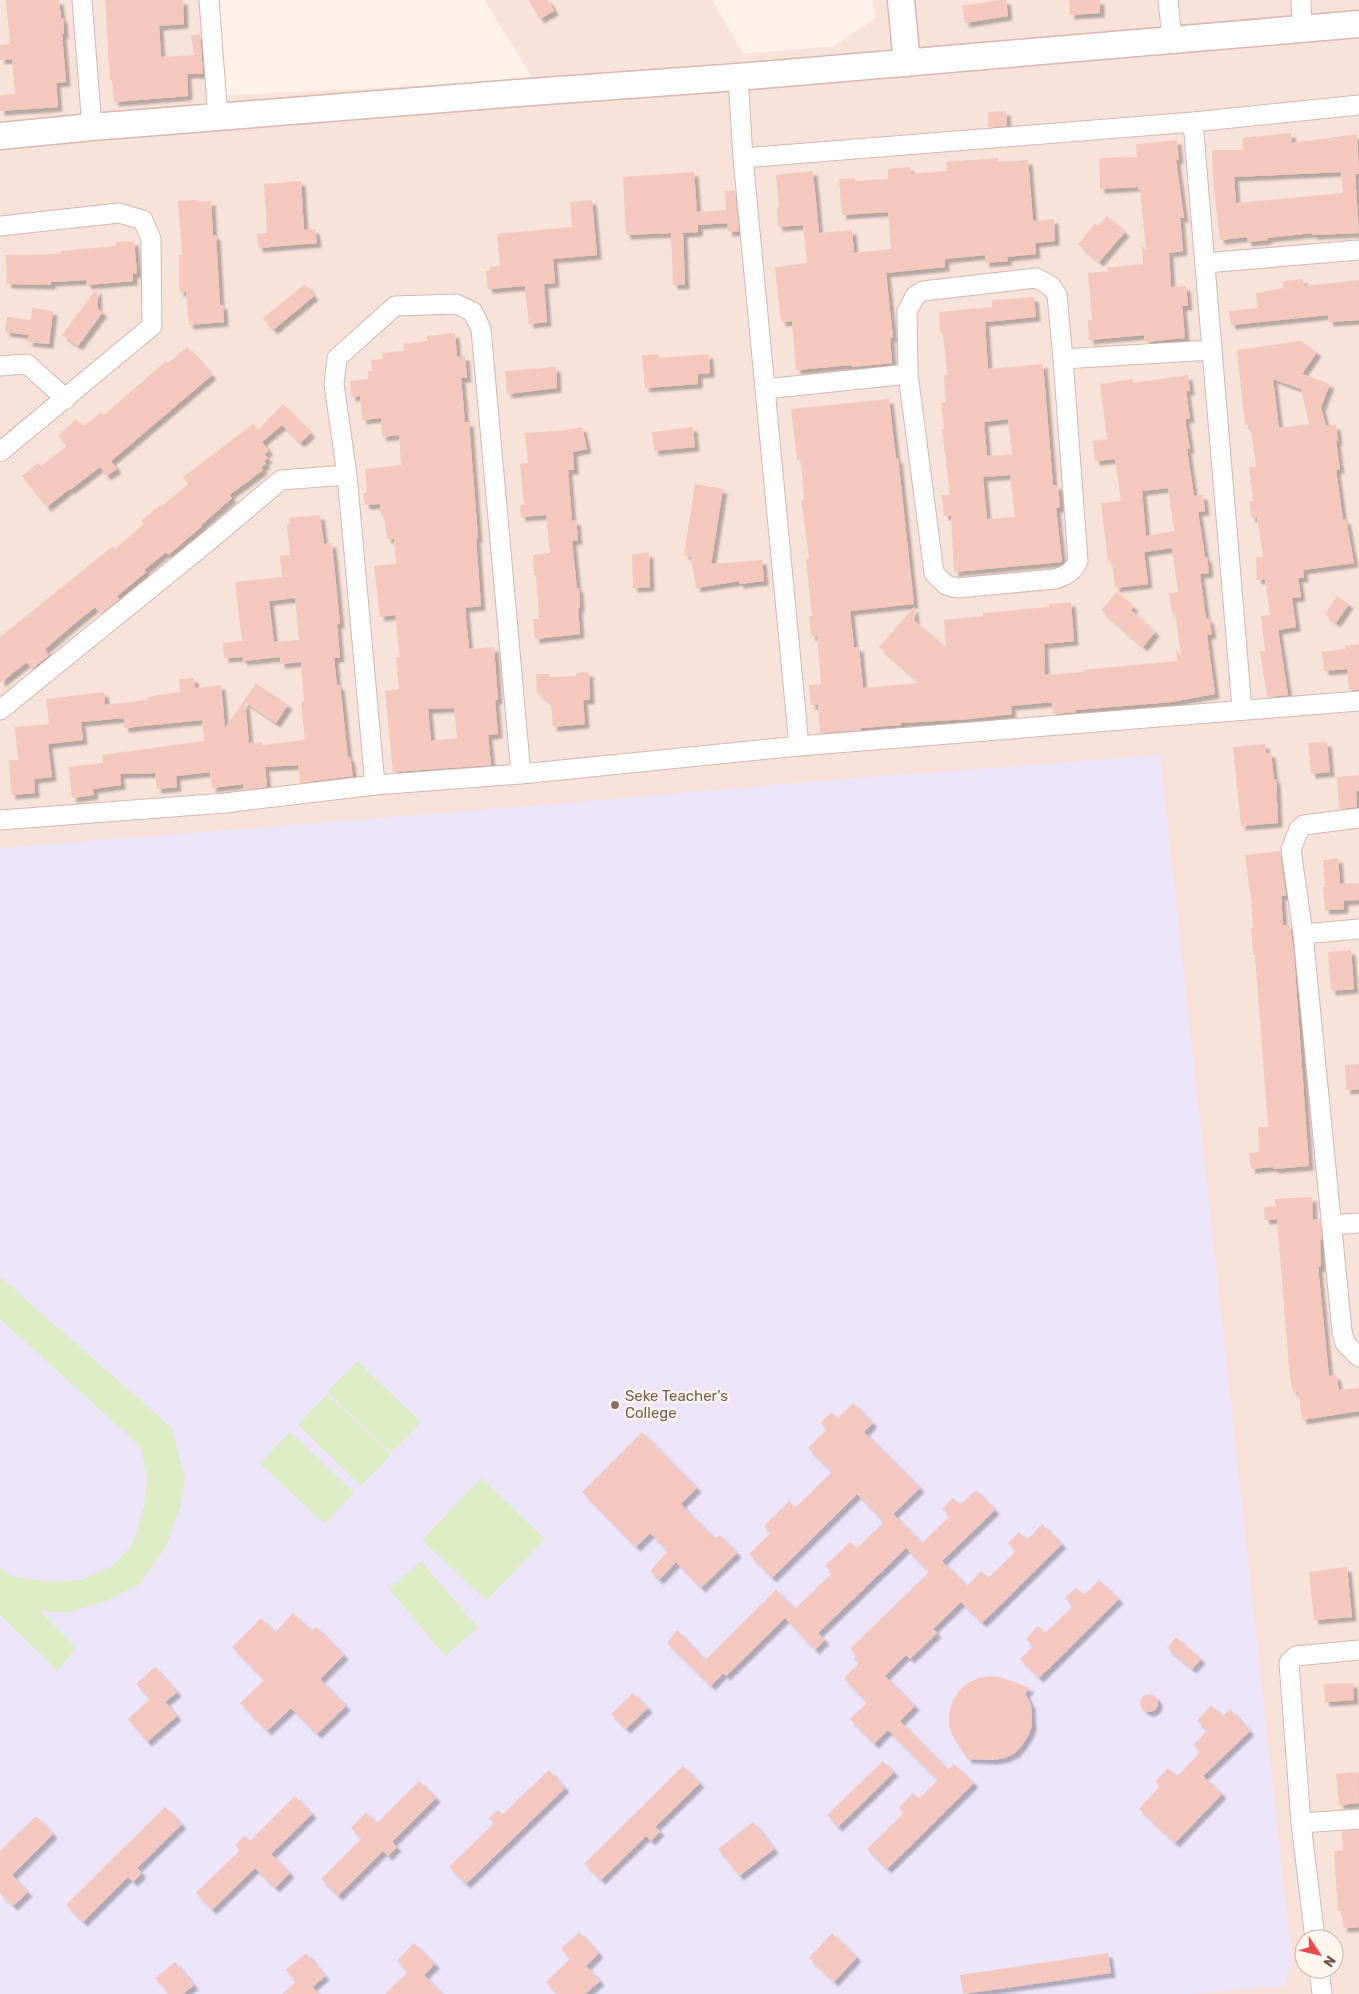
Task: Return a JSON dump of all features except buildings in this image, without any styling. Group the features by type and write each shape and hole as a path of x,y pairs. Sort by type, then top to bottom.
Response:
{"street":[{"path":"82,0 92,127"},
{"path":"209,0 218,118"},
{"path":"901,0 907,64"},
{"path":"1168,0 1172,39"},
{"path":"1301,0 1302,29"},
{"path":"0,136 518,93 907,64 1172,39 1359,24"},
{"path":"738,77 743,158 799,746"},
{"path":"743,158 1192,122 1359,105"},
{"path":"1192,122 1242,709"},
{"path":"0,226 119,213 143,220 151,239 152,326 0,452"},
{"path":"1205,263 1359,250"},
{"path":"1036,278 1051,286 1056,295 1063,359 1079,555 1075,568 1068,575 1055,579 956,588 946,585 934,573 908,374 907,312 915,296 923,291 1036,278"},
{"path":"375,785 348,475 334,384 337,358 395,306 456,304 473,312 480,330 521,774"},
{"path":"1063,359 1211,350"},
{"path":"0,366 27,364 66,399"},
{"path":"766,389 908,374"},
{"path":"0,710 281,480 348,475"},
{"path":"0,820 225,803 375,785 521,774 799,746 1359,701"},
{"path":"1359,818 1304,825 1298,829 1291,850 1304,934 1342,1331 1345,1343 1359,1357"},
{"path":"1304,934 1359,929"},
{"path":"1331,1225 1359,1223"},
{"path":"1314,1929 1301,1823 1289,1663 1296,1656 1359,1650"},
{"path":"1301,1823 1359,1819"},
{"path":"1320,1979 1322,1994"}],"shaded area":[{"path":"0,0 214,0 215,96 534,80 484,0 712,0 744,54 834,46 875,18 873,0 1359,0 1359,1994 0,1994"},
{"name":"Seke Teacher's College","path":"1160,755 1292,1962 1285,1986 1189,1994 0,1994 0,848 543,805 829,780"}],"green space":[{"path":"0,1277 172,1428 185,1479 181,1505 166,1546 140,1584 106,1601 67,1613 39,1610 76,1648 58,1671 0,1615 0,1567 11,1576 48,1582 80,1580 111,1567 132,1545 144,1507 147,1479 141,1447 0,1319"},
{"path":"357,1361 421,1422 391,1453 327,1392"},
{"path":"327,1394 391,1455 361,1486 298,1425"},
{"path":"290,1432 354,1493 324,1524 260,1463"},
{"path":"481,1478 545,1539 486,1601 422,1540"},
{"path":"421,1561 478,1628 445,1656 389,1589"}],"place":[{"name":"Seke Teacher's College","path":"615,1405"}]}
